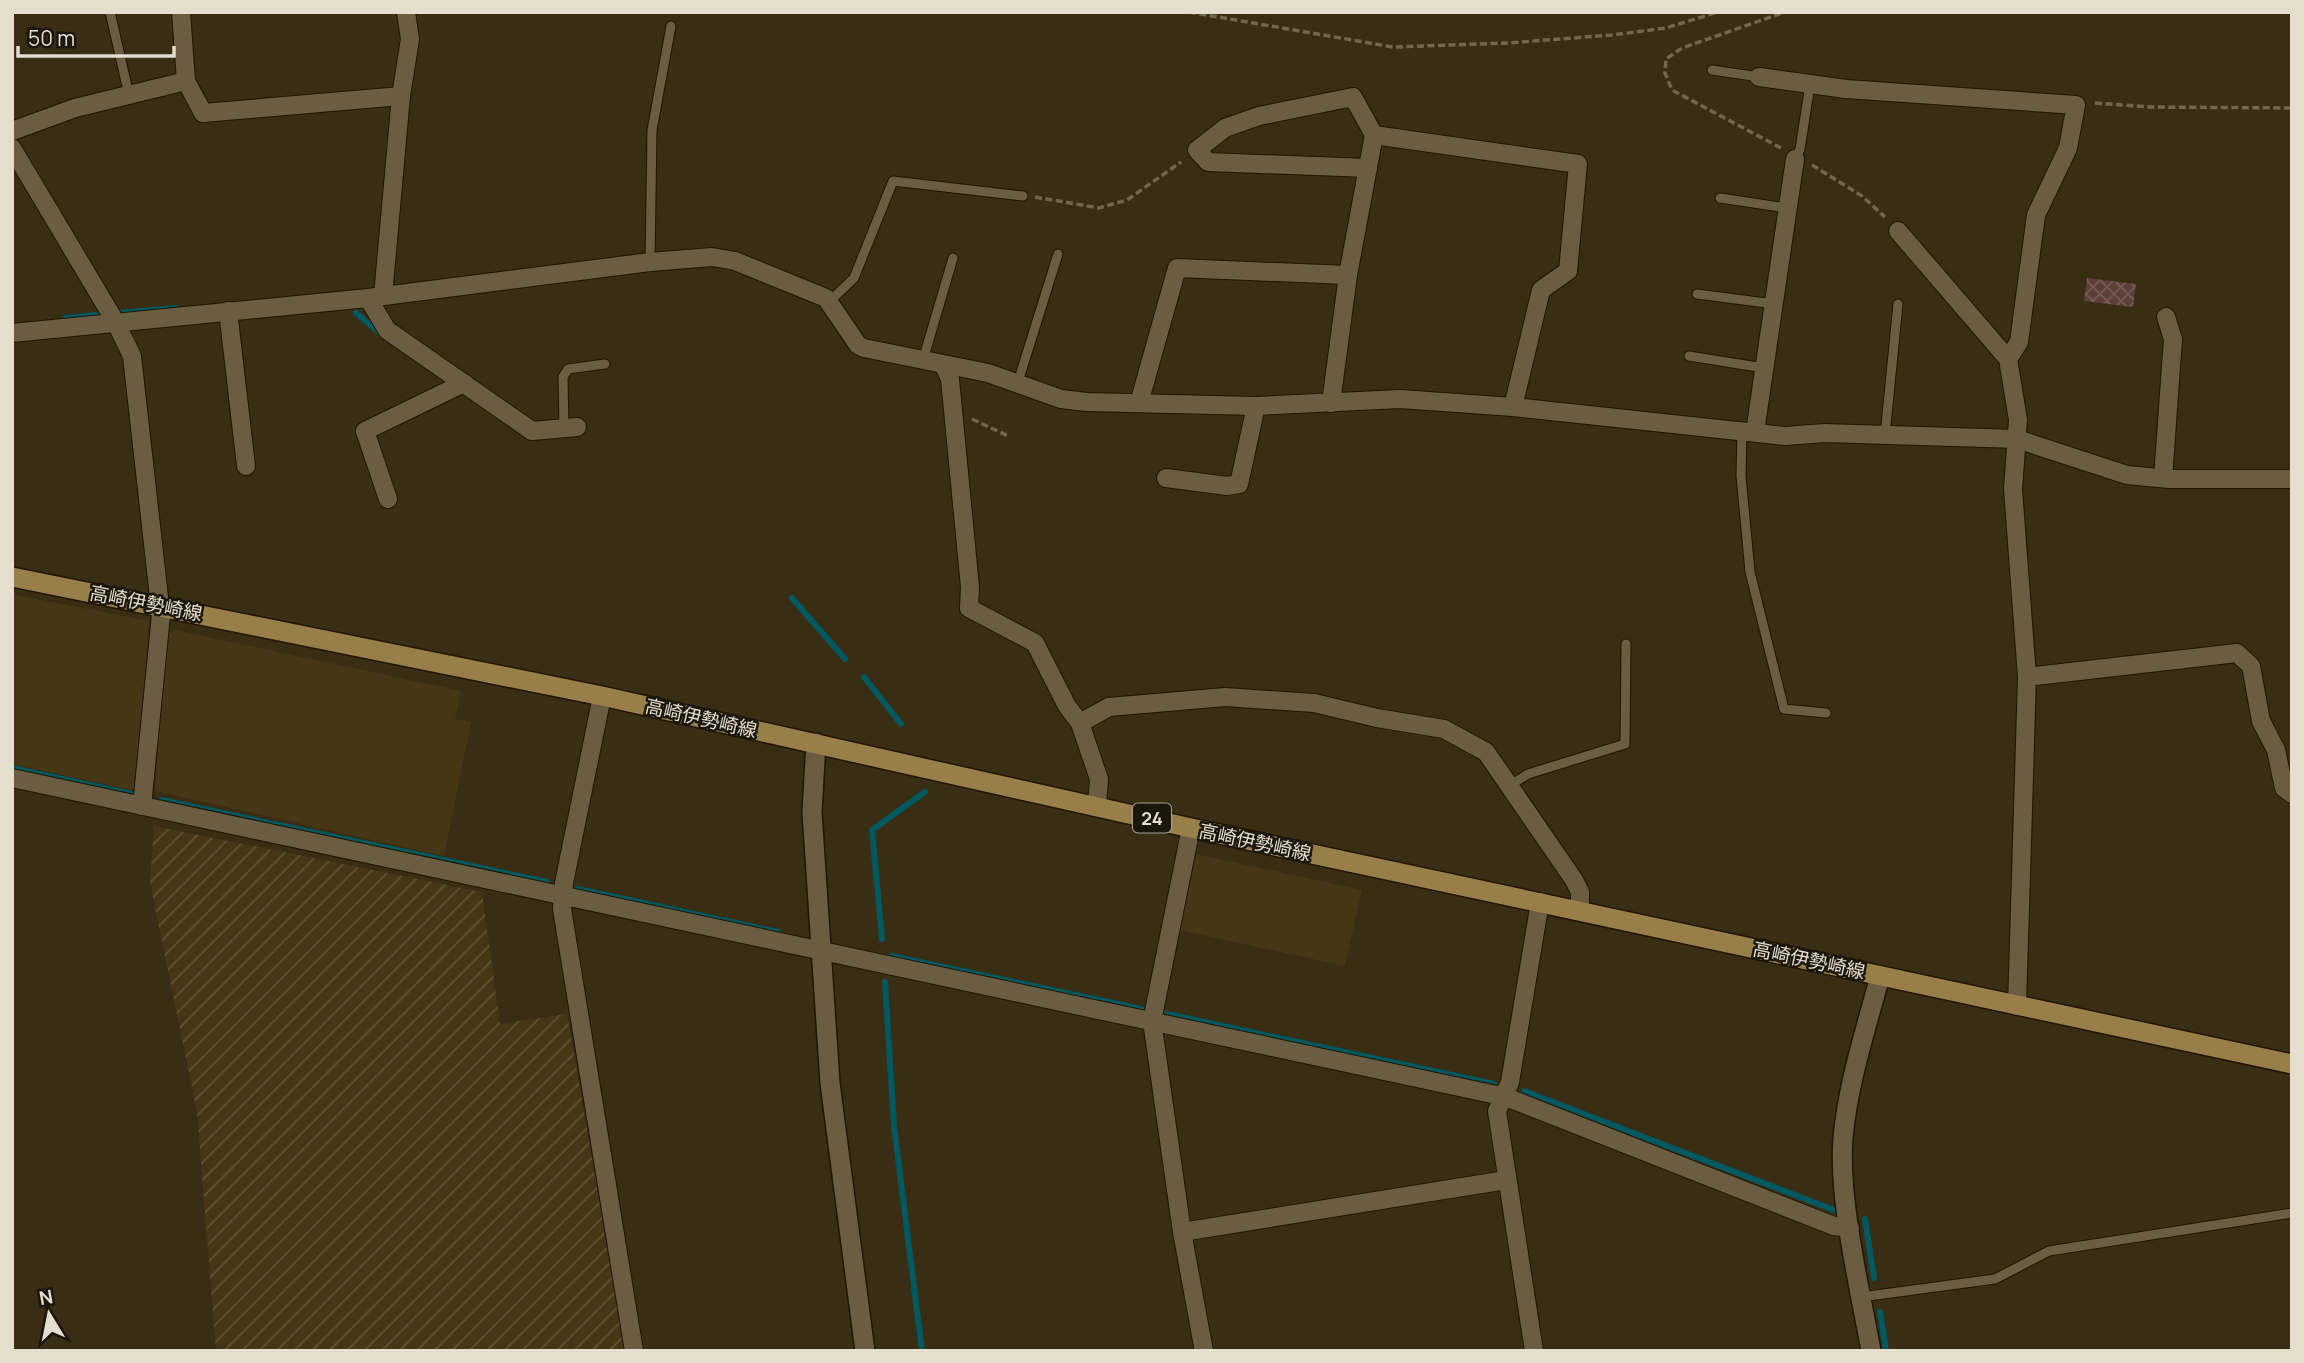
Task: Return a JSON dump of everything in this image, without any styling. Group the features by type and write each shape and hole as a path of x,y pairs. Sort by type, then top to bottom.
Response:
{"main road":[{"name":"高崎伊勢崎線","path":"12,578 602,696 1191,828 2292,1064"}],"street":[{"path":"181,12 186,81 202,113 401,96"},
{"path":"406,12 410,39 375,297 387,330 533,431 570,428"},
{"path":"1759,77 1810,85 2076,105 2068,148 2036,215 2019,342 2008,359"},
{"path":"12,131 75,108 186,81"},
{"path":"1331,403 1348,275 1368,168 1374,135 1353,97 1259,116 1225,128 1197,150 1208,162 1368,168"},
{"path":"1374,135 1578,164 1567,271 1541,290 1513,407"},
{"path":"12,148 116,321 132,356 160,606 142,806"},
{"path":"1749,431 1764,368 1795,159"},
{"path":"1898,231 2008,359 2018,420 2013,489 2027,677 2017,1006"},
{"path":"12,333 375,297 650,262 723,258 830,301 858,345 944,366 988,373 1061,400 1256,406 1400,399 1513,407 1785,436 1885,435 2017,439 2127,475 2163,478 2292,478"},
{"path":"1139,402 1177,268 1348,275"},
{"path":"228,311 246,466"},
{"path":"2163,478 2173,339 2166,317"},
{"path":"944,366 950,379 970,587 969,608 1035,643 1067,706 1080,723 1099,779 1097,805"},
{"path":"388,499 365,431 464,383"},
{"path":"1166,478 1227,486 1239,484 1256,406"},
{"path":"2027,677 2237,653 2251,666 2261,721 2276,750 2284,788 2292,794"},
{"path":"602,696 562,894 562,909 634,1351"},
{"path":"1080,723 1109,707 1225,697 1314,703 1377,718 1444,729 1486,752 1574,880 1580,892 1580,911"},
{"path":"816,743 812,812 834,1121 865,1351"},
{"path":"12,778 1506,1097 1834,1226 1850,1228"},
{"path":"1191,828 1152,1021 1182,1232 1204,1351"},
{"path":"1534,1351 1497,1111 1506,1097 1540,902"},
{"path":"1871,1351 1844,1189 1843,1140 1850,1090 1880,976"},
{"path":"1182,1232 1506,1180"}],"lane":[{"path":"110,12 129,95"},
{"path":"650,262 652,130 671,26"},
{"path":"1712,70 1759,77"},
{"path":"1795,159 1800,149 1810,85"},
{"path":"830,301 854,278 893,181 1023,196"},
{"path":"1720,198 1787,208"},
{"path":"1017,385 1058,254"},
{"path":"923,361 953,258"},
{"path":"1697,294 1774,304"},
{"path":"1885,435 1898,304"},
{"path":"1689,356 1764,368"},
{"path":"570,428 563,377 568,369 605,364"},
{"path":"1749,431 1741,475 1750,572 1784,709 1826,713"},
{"path":"1509,786 1528,774 1625,744 1626,644"},
{"path":"1861,1297 1995,1279 2049,1251 2292,1213"}],"path":[{"path":"1189,12 1393,47 1508,43 1612,35 1666,27 1718,12"},
{"path":"2076,105 2087,102 2149,107 2292,108"},
{"path":"1023,196 1099,208 1127,200 1197,150"},
{"path":"1795,159 1806,161 1862,196 1898,231"},
{"path":"951,409 1008,436"}],"shaded area":[{"path":"12,594 149,621 136,791 12,764"},
{"path":"175,630 461,691 455,719 471,722 444,856 155,791 166,636"},
{"path":"154,826 482,892 500,1024 567,1014 625,1351 216,1351 197,1112 150,883"},
{"path":"1196,854 1362,890 1345,966 1179,930"}],"building":[{"path":"2087,278 2136,284 2133,307 2084,301"}],"waterway":[{"path":"118,313 175,308"},
{"path":"356,313 387,339"},
{"path":"66,318 96,315"},
{"path":"792,598 845,659"},
{"path":"864,677 901,724"},
{"path":"12,768 131,794"},
{"path":"882,939 872,830 925,792"},
{"path":"161,800 547,882"},
{"path":"578,889 778,932"},
{"path":"892,956 1141,1009"},
{"path":"885,982 894,1126 922,1351"},
{"path":"1167,1014 1494,1084"},
{"path":"1524,1091 1839,1212"},
{"path":"1865,1219 1874,1278"},
{"path":"1880,1312 1886,1351"}]}
